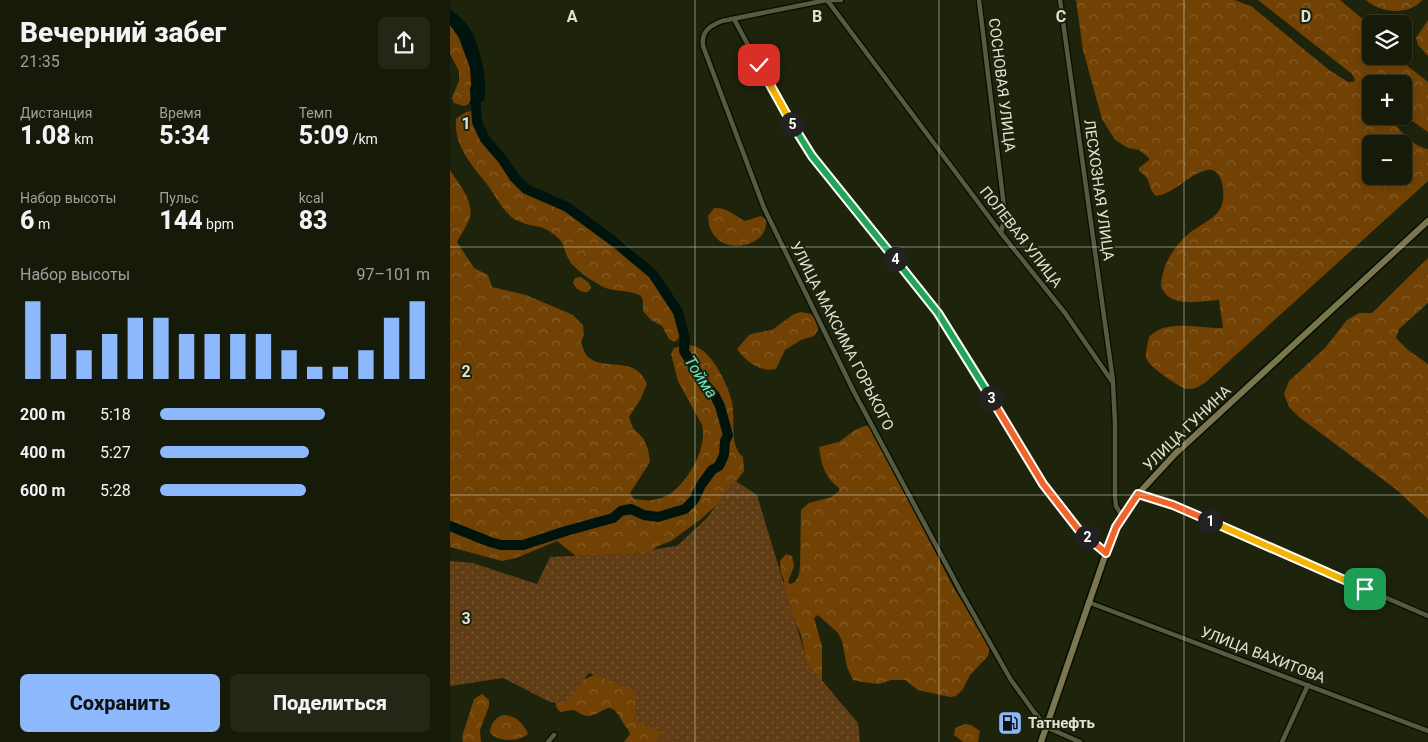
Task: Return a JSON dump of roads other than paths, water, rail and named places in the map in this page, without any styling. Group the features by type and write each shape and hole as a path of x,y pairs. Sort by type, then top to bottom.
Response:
{"main road":[{"name":"УЛИЦА ГУНИНА","path":"1041,742 1088,602 1116,527 1138,494 1197,433 1428,221"}],"street":[{"name":"УЛИЦА МАКСИМА ГОРЬКОГО","path":"841,0 827,0 734,19 709,27 703,35 702,43 764,208 854,392 961,592 1026,703 1046,727 1080,742"},
{"name":"ПОЛЕВАЯ УЛИЦА","path":"827,0 1000,233 1064,313 1113,383"},
{"name":"СОСНОВАЯ УЛИЦА","path":"979,0 1006,215 1000,233"},
{"name":"ЛЕСХОЗНАЯ УЛИЦА","path":"1060,0 1113,383"},
{"path":"734,19 784,112 812,156 938,313 1043,484 1078,529 1106,553"},
{"path":"1113,383 1115,497 1116,506 1122,516"},
{"path":"1138,494 1173,505 1428,616"},
{"name":"УЛИЦА ВАХИТОВА","path":"1088,602 1428,730"},
{"path":"1282,742 1308,685"},
{"path":"548,742 554,735"}],"waterway":[{"name":"Тойма","path":"450,526 501,545 523,545 613,518 621,511 631,509 644,515 658,517 685,509 694,500 701,485 712,470 719,466 724,455 725,441 728,435 720,406 715,396 684,351 685,338 678,312 653,274 616,243 567,207 526,189 514,177 503,160 485,139 477,122 475,89"}],"place":[{"name":"Татнефть","path":"1010,723"}]}
